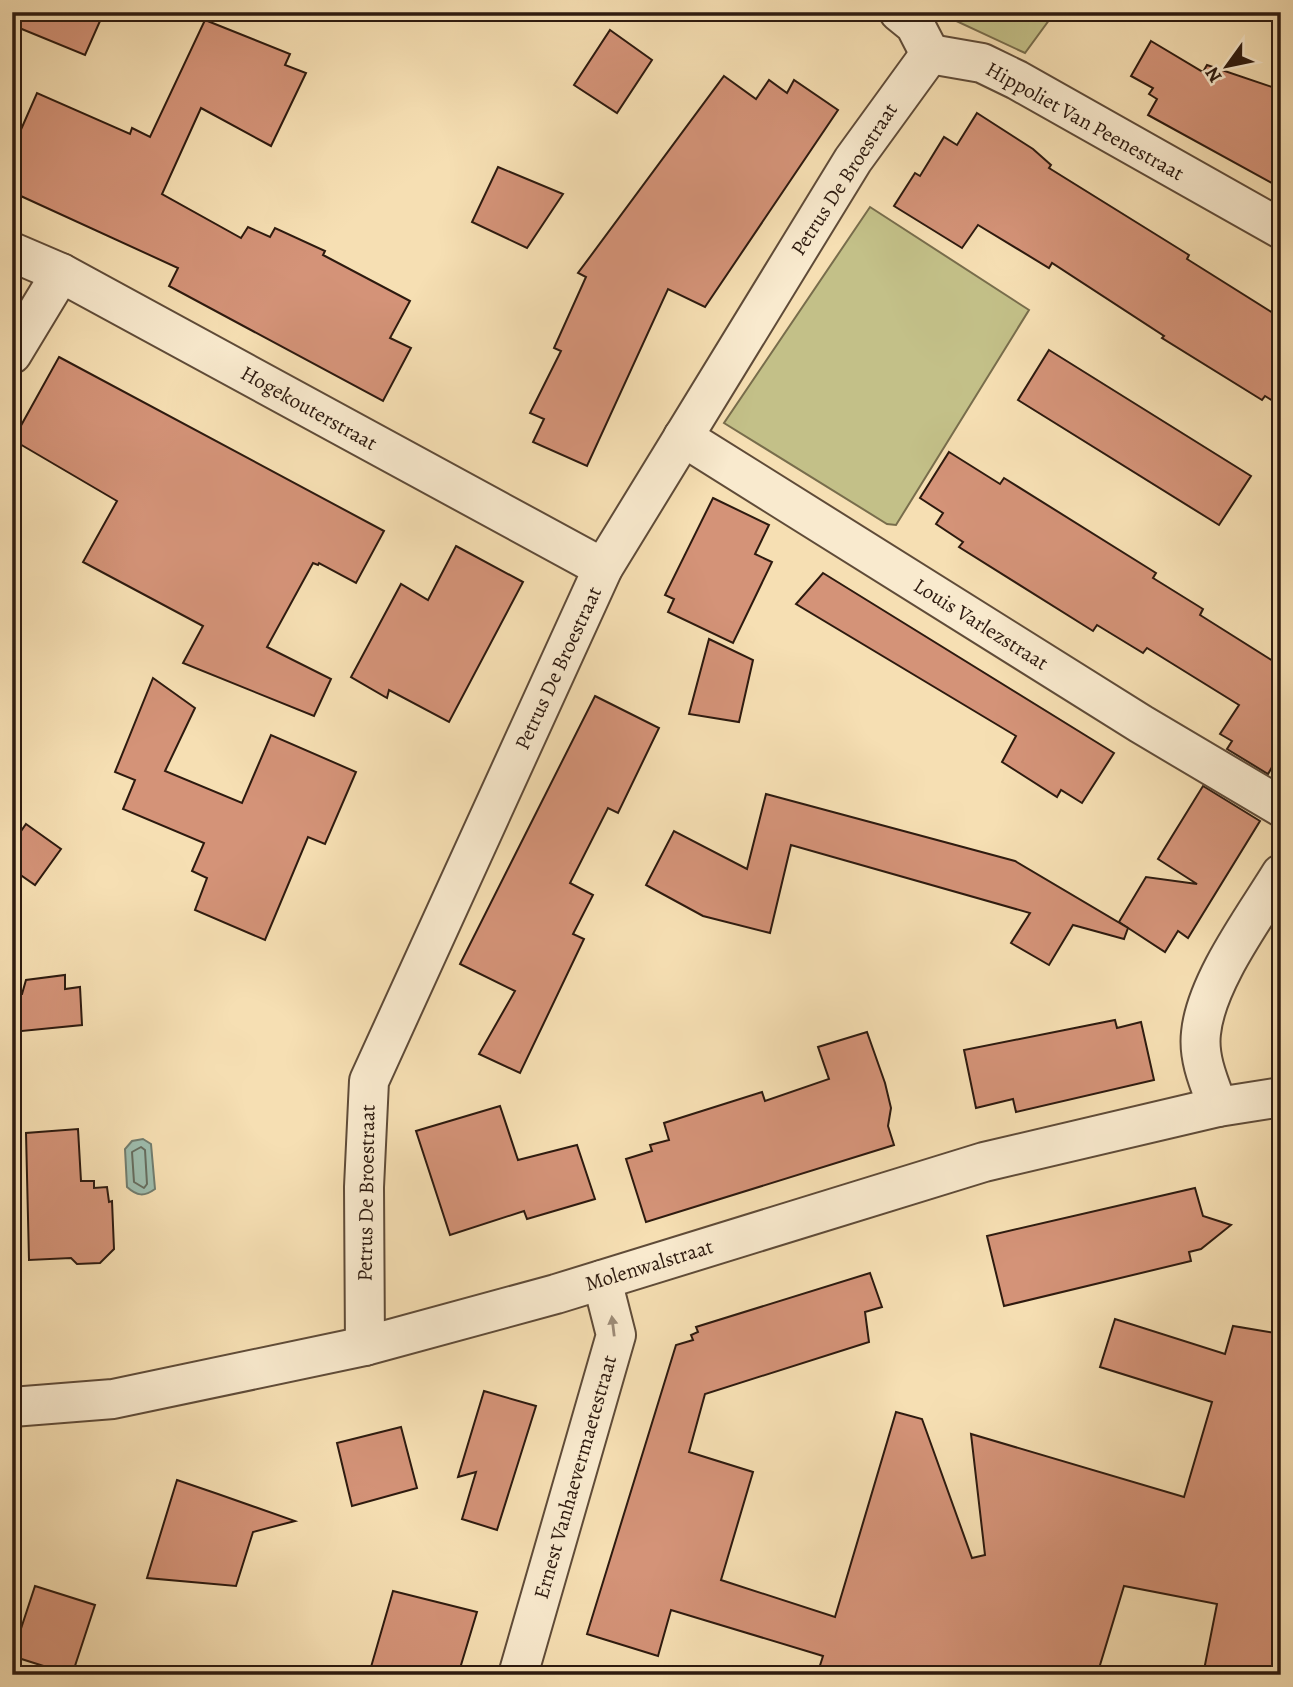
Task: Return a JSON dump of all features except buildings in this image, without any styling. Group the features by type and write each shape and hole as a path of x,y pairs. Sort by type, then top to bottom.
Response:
{"street":[{"path":"899,12 915,25 930,54"},
{"name":"Hippoliet Van Peenestraat","path":"930,54 982,63 1017,80 1281,229"},
{"name":"Petrus De Broestraat","path":"365,1346 364,1187 369,1081 603,568 853,160 930,54"},
{"name":"Hogekouterstraat","path":"12,252 61,273 603,568"},
{"path":"12,354 61,273"},
{"name":"Louis Varlezstraat","path":"683,437 1141,724 1281,807"},
{"path":"1217,1107 1204,1067 1201,1033 1217,979 1281,874"},
{"name":"Molenwalstraat","path":"12,1407 113,1399 365,1346 602,1280 984,1162 1217,1107 1281,1097"},
{"name":"Ernest Vanhaevermaetestraat","path":"518,1675 616,1335 602,1280"}],"shaded area":[{"path":"937,12 1055,12 1025,53"},
{"path":"870,207 1029,310 896,525 887,524 724,423"}],"water":[{"path":"143,1139 151,1144 155,1189 141,1194 127,1187 125,1149 132,1141"}]}
